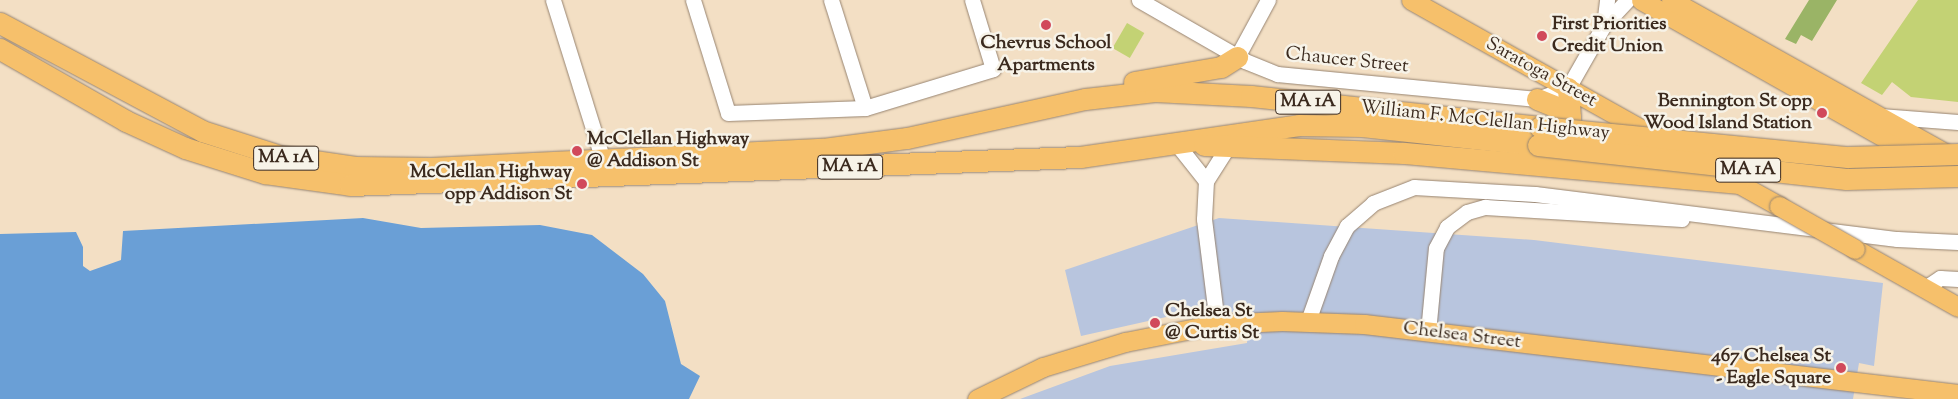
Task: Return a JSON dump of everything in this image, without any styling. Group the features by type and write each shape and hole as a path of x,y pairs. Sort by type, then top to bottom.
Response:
{"highway":[{"name":"William F. McClellan Highway","path":"0,23 174,119 238,144 292,159 390,169 603,161 845,147 1076,101 1140,92 1199,92 1538,146 1835,156 1958,154"},
{"name":"William F. McClellan Highway","path":"0,50 126,121 185,148 255,171 339,184 399,186 1070,157 1176,143 1342,125 1846,179 1958,178"},
{"path":"1076,101 1131,82 1221,67 1237,57"},
{"path":"1538,146 1563,152 1569,136 1568,88"},
{"path":"1538,99 1557,107 1569,136"},
{"path":"1538,146 1738,183"}],"main road":[{"name":"Saratoga Street","path":"1411,0 1958,307"},
{"path":"1641,0 1714,32 1877,115 1958,160"},
{"path":"1682,3 1714,32 1958,178"},
{"name":"Chelsea Street","path":"977,399 1023,375 1080,355 1217,324 1308,321 1428,332 1877,392 1958,394"}],"street":[{"path":"553,0 603,161"},
{"path":"693,0 728,113 865,108 993,69 972,0"},
{"path":"831,0 865,108"},
{"name":"Chaucer Street","path":"1139,0 1237,57 1290,76 1538,99 1568,88"},
{"path":"1237,57 1268,0"},
{"path":"1604,25 1607,0"},
{"path":"1568,88 1604,25 1627,0"},
{"path":"1877,115 1958,122"},
{"path":"1217,324 1204,210 1206,180 1233,138"},
{"path":"1176,143 1206,180"},
{"path":"1308,321 1342,233 1367,207 1405,189 1443,186 1535,194 1726,218 1958,242"},
{"path":"1428,332 1436,248 1450,223 1471,210 1726,218"},
{"path":"1926,288 1940,278 1958,279"}],"shaded area":[{"path":"1219,218 1534,240 1883,283 1874,366 1859,363 1853,399 1020,399 1110,366 1247,343 1249,314 1202,309 1081,336 1065,270"}],"green space":[{"path":"1809,0 1837,0 1812,41 1801,35 1796,44 1785,39"},
{"path":"1918,0 1958,0 1958,102 1911,97 1892,82 1882,95 1861,83"},
{"path":"1127,23 1144,33 1130,58 1112,48"}],"water":[{"path":"363,218 421,228 540,225 592,235 643,274 665,301 681,364 700,376 689,399 0,399 0,234 76,232 83,247 83,266 90,271 121,260 123,231"}],"place":[{"name":"Chevrus School Apartments","path":"1046,25"},
{"name":"First Priorities Credit Union","path":"1542,36"},
{"name":"Bennington St opp Wood Island Station","path":"1822,113"},
{"name":"McClellan Highway @ Addison St","path":"577,151"},
{"name":"McClellan Highway opp Addison St","path":"582,184"},
{"name":"Chelsea St @ Curtis St","path":"1155,323"},
{"name":"467 Chelsea St - Eagle Square","path":"1841,368"}]}
